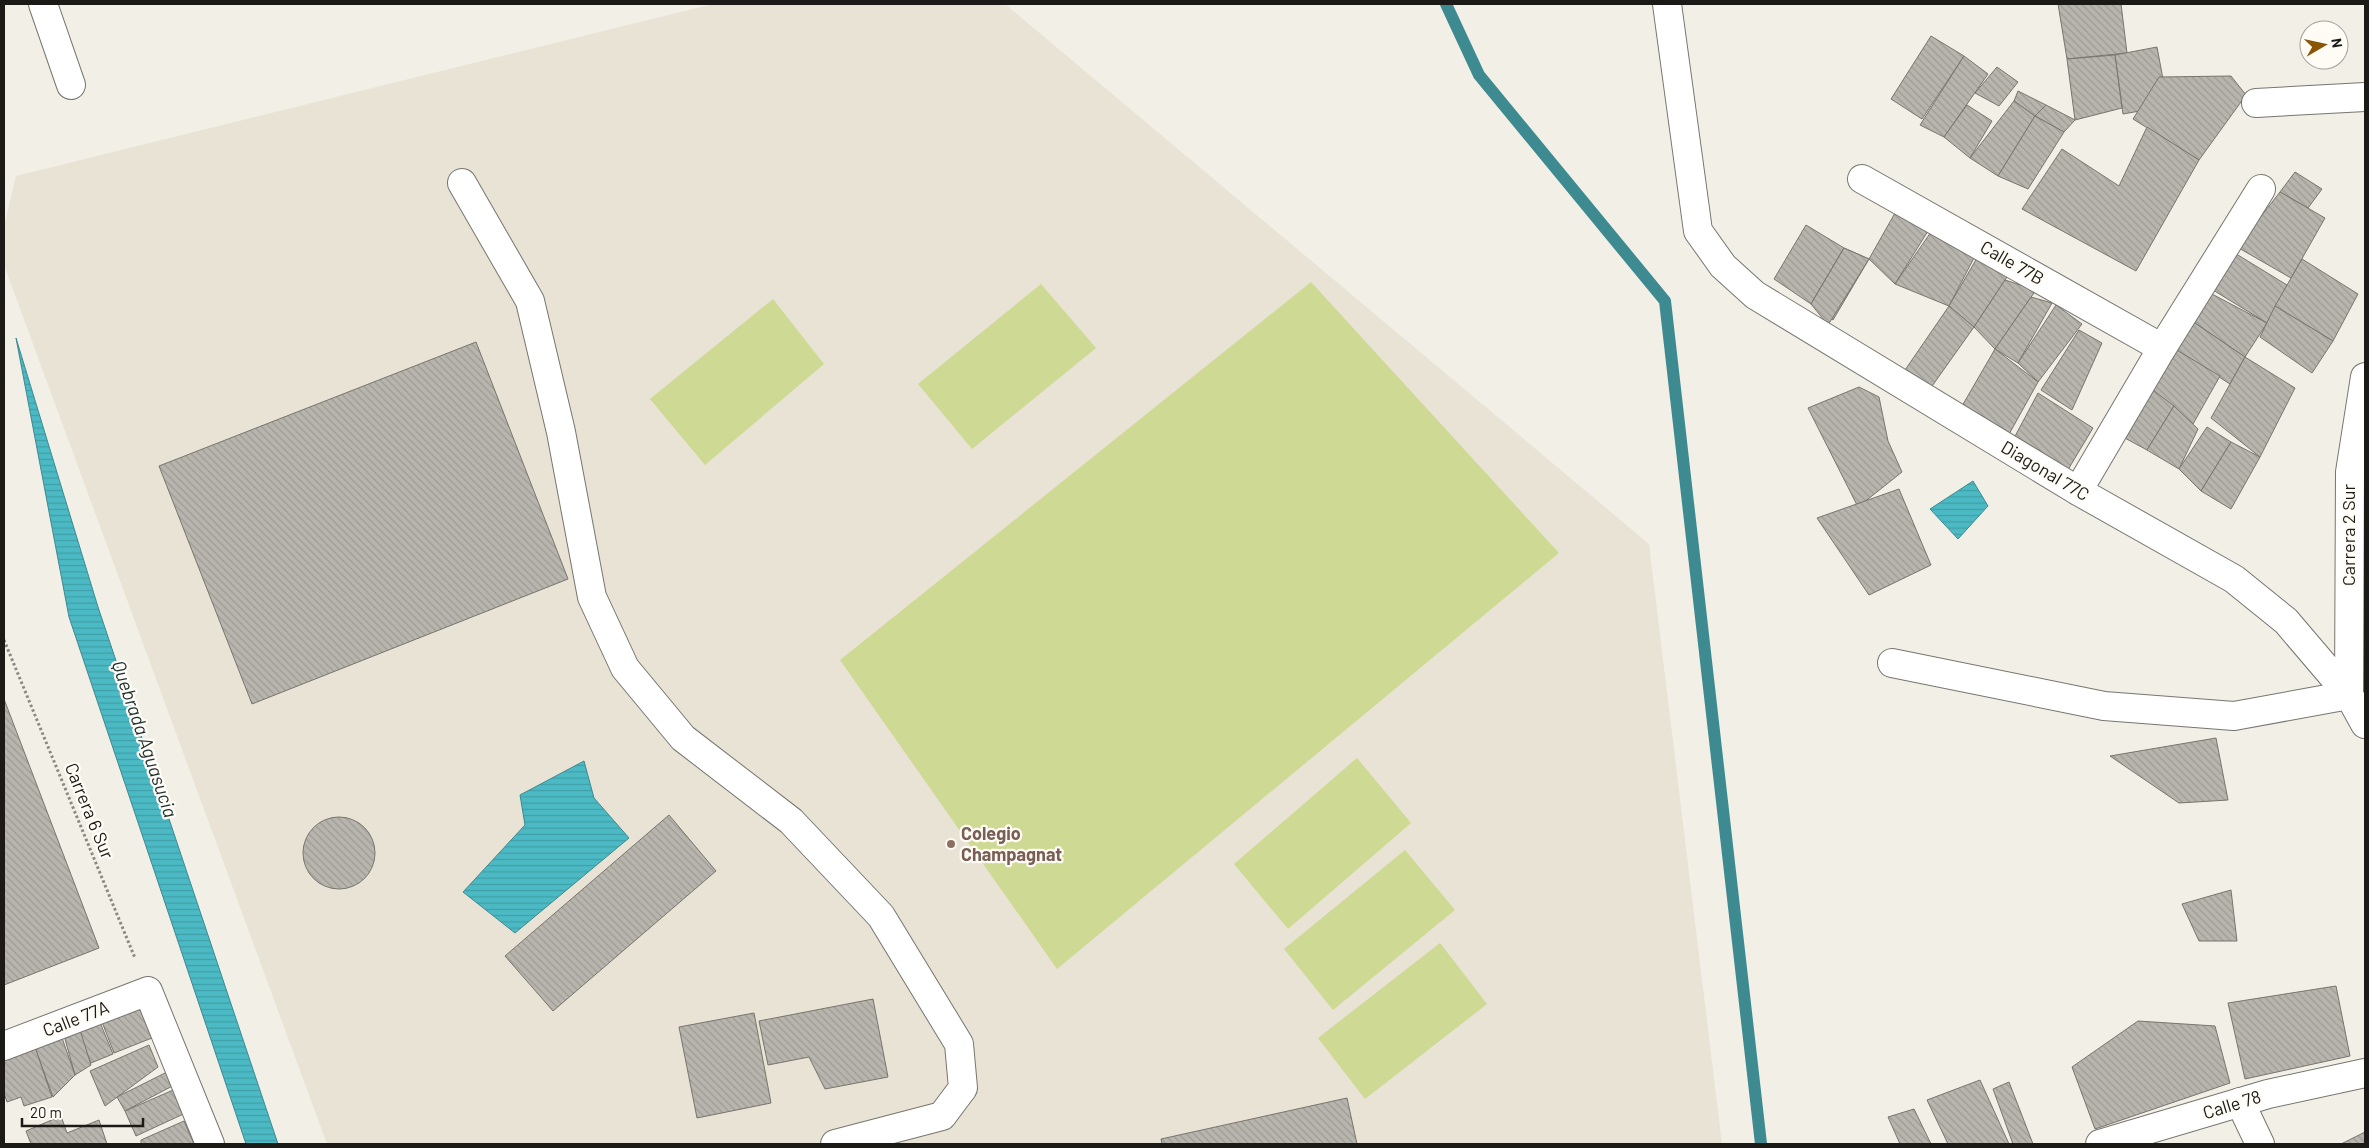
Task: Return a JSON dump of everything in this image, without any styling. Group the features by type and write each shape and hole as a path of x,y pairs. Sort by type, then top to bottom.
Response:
{"street":[{"path":"43,4 71,86"},
{"name":"Diagonal 77C","path":"1667,4 1698,231 1723,266 1755,295 2078,491 2234,578 2286,621 2349,695 2365,724"},
{"path":"2256,103 2365,97"},
{"name":"Calle 77B","path":"1862,179 2162,348"},
{"path":"462,183 530,301 561,432 592,597 625,668 682,738 791,821 881,916 959,1044 963,1088 942,1116 835,1144"},
{"path":"2078,491 2162,348 2261,189"},
{"name":"Carrera 2 Sur","path":"2349,695 2350,472 2365,377"},
{"path":"1892,663 2104,706 2234,716 2349,695"},
{"path":"148,991 210,1144"},
{"name":"Calle 77A","path":"4,1046 148,991"},
{"name":"Calle 78","path":"2100,1144 2268,1094 2365,1073"},
{"path":"2240,1102 2260,1144"}],"path":[{"name":"Carrera 6 Sur","path":"4,640 148,991"}],"shaded area":[{"name":"Colegio Champagnat","path":"713,4 1005,4 1649,544 1722,1144 327,1144 4,265 4,226 16,176"}],"green space":[{"path":"1311,282 1559,553 1057,969 840,660"},
{"path":"1041,284 1096,348 972,449 918,384"},
{"path":"773,299 824,364 705,465 650,399"},
{"path":"1357,758 1411,823 1288,929 1234,864"},
{"path":"1405,850 1455,910 1333,1010 1284,949"},
{"path":"1440,943 1487,1004 1365,1099 1318,1038"}],"water":[{"name":"Quebrada Aguasucia","path":"16,338 98,607 278,1144 246,1144 69,617"},
{"path":"1973,481 1988,506 1958,539 1930,509"},
{"path":"584,761 594,798 629,838 515,933 463,892 525,825 520,795"}],"building":[{"path":"2058,4 2121,4 2127,53 2067,59"},
{"path":"1931,36 1964,56 1922,119 1891,99"},
{"path":"2157,47 2168,106 2123,114 2115,55"},
{"path":"2115,55 2122,108 2075,120 2067,59"},
{"path":"1964,56 1988,74 1944,137 1920,125"},
{"path":"1997,67 2018,82 1999,106 1975,93"},
{"path":"2231,76 2246,95 2199,160 2133,119 2159,77"},
{"path":"2018,91 2046,105 2035,116 2014,101"},
{"path":"2014,101 2035,116 1998,176 1970,158"},
{"path":"1967,105 1992,121 1970,158 1944,137"},
{"path":"2046,105 2075,120 2064,132 2035,116"},
{"path":"2035,116 2064,132 2028,189 1998,176"},
{"path":"2147,127 2199,160 2136,271 2022,209 2062,149 2119,186"},
{"path":"2295,172 2322,189 2308,208 2280,192"},
{"path":"2280,192 2325,218 2291,278 2237,247"},
{"path":"1895,213 1928,231 1895,284 1869,259"},
{"path":"1806,225 1844,248 1811,304 1774,279"},
{"path":"1931,232 1975,256 1949,306 1895,284"},
{"path":"1844,248 1869,259 1833,320 1811,304"},
{"path":"1844,248 1869,259 1828,325 1811,304"},
{"path":"2233,252 2287,285 2267,323 2208,287"},
{"path":"1977,258 2009,274 1974,327 1949,306"},
{"path":"2302,259 2358,294 2333,341 2275,306"},
{"path":"2005,280 2036,290 1995,349 1974,327"},
{"path":"2210,293 2267,323 2245,357 2192,321"},
{"path":"2031,297 2052,303 2018,363 1995,349"},
{"path":"2056,305 2082,324 2038,382 2018,363"},
{"path":"1949,306 1974,327 1930,389 1903,373"},
{"path":"2275,306 2333,341 2312,373 2260,337"},
{"path":"2192,321 2245,357 2230,384 2175,349"},
{"path":"2079,330 2102,343 2072,410 2041,390"},
{"path":"476,342 568,579 252,704 159,466"},
{"path":"1995,349 2038,382 2008,436 1962,406"},
{"path":"2175,349 2220,376 2193,424 2149,387"},
{"path":"2245,357 2295,388 2260,457 2211,418"},
{"path":"1859,387 1879,397 1888,441 1902,472 1858,507 1808,408"},
{"path":"2149,387 2174,406 2147,450 2123,437"},
{"path":"2038,393 2093,428 2066,473 2013,440"},
{"path":"2174,406 2198,429 2179,469 2147,450"},
{"path":"2207,427 2231,442 2201,491 2179,469"},
{"path":"2231,442 2260,457 2231,509 2201,491"},
{"path":"1899,489 1931,565 1869,595 1817,518"},
{"path":"4,699 99,948 4,985"},
{"path":"2216,738 2228,800 2179,803 2110,756"},
{"path":"669,815 716,871 553,1011 505,956"},
{"path":"339,817 353,820 365,827 372,839 375,853 372,867 365,879 353,886 339,889 325,886 313,879 306,867 303,853 306,839 313,827 325,820"},
{"path":"2231,890 2237,941 2199,941 2182,904"},
{"path":"2336,986 2350,1056 2245,1079 2228,1003"},
{"path":"873,999 888,1077 825,1089 809,1057 768,1065 759,1021"},
{"path":"146,1005 157,1036 114,1053 102,1022"},
{"path":"754,1013 771,1103 697,1118 679,1027"},
{"path":"99,1020 113,1054 91,1063 77,1029"},
{"path":"2138,1021 2215,1026 2230,1083 2095,1129 2072,1067"},
{"path":"80,1030 91,1065 75,1075 65,1039"},
{"path":"61,1035 75,1075 53,1097 34,1045"},
{"path":"34,1044 52,1097 24,1106 21,1097 7,1102 4,1093 4,1054"},
{"path":"149,1045 158,1067 105,1106 90,1071"},
{"path":"173,1069 180,1082 125,1111 117,1097"},
{"path":"1980,1080 2009,1144 1948,1144 1927,1100"},
{"path":"2009,1082 2033,1144 2013,1144 1993,1089"},
{"path":"180,1087 190,1111 136,1136 125,1111"},
{"path":"1347,1098 1357,1144 1162,1144 1161,1139"},
{"path":"1914,1109 1931,1144 1900,1144 1888,1117"},
{"path":"61,1116 67,1133 99,1120 107,1144 31,1144 26,1131"},
{"path":"184,1121 194,1144 141,1144 141,1140"},
{"path":"2365,1132 2365,1144 2341,1144"}],"waterway":[{"path":"1446,4 1479,75 1665,301 1761,1144"}],"place":[{"name":"Colegio Champagnat","path":"951,844"}]}
